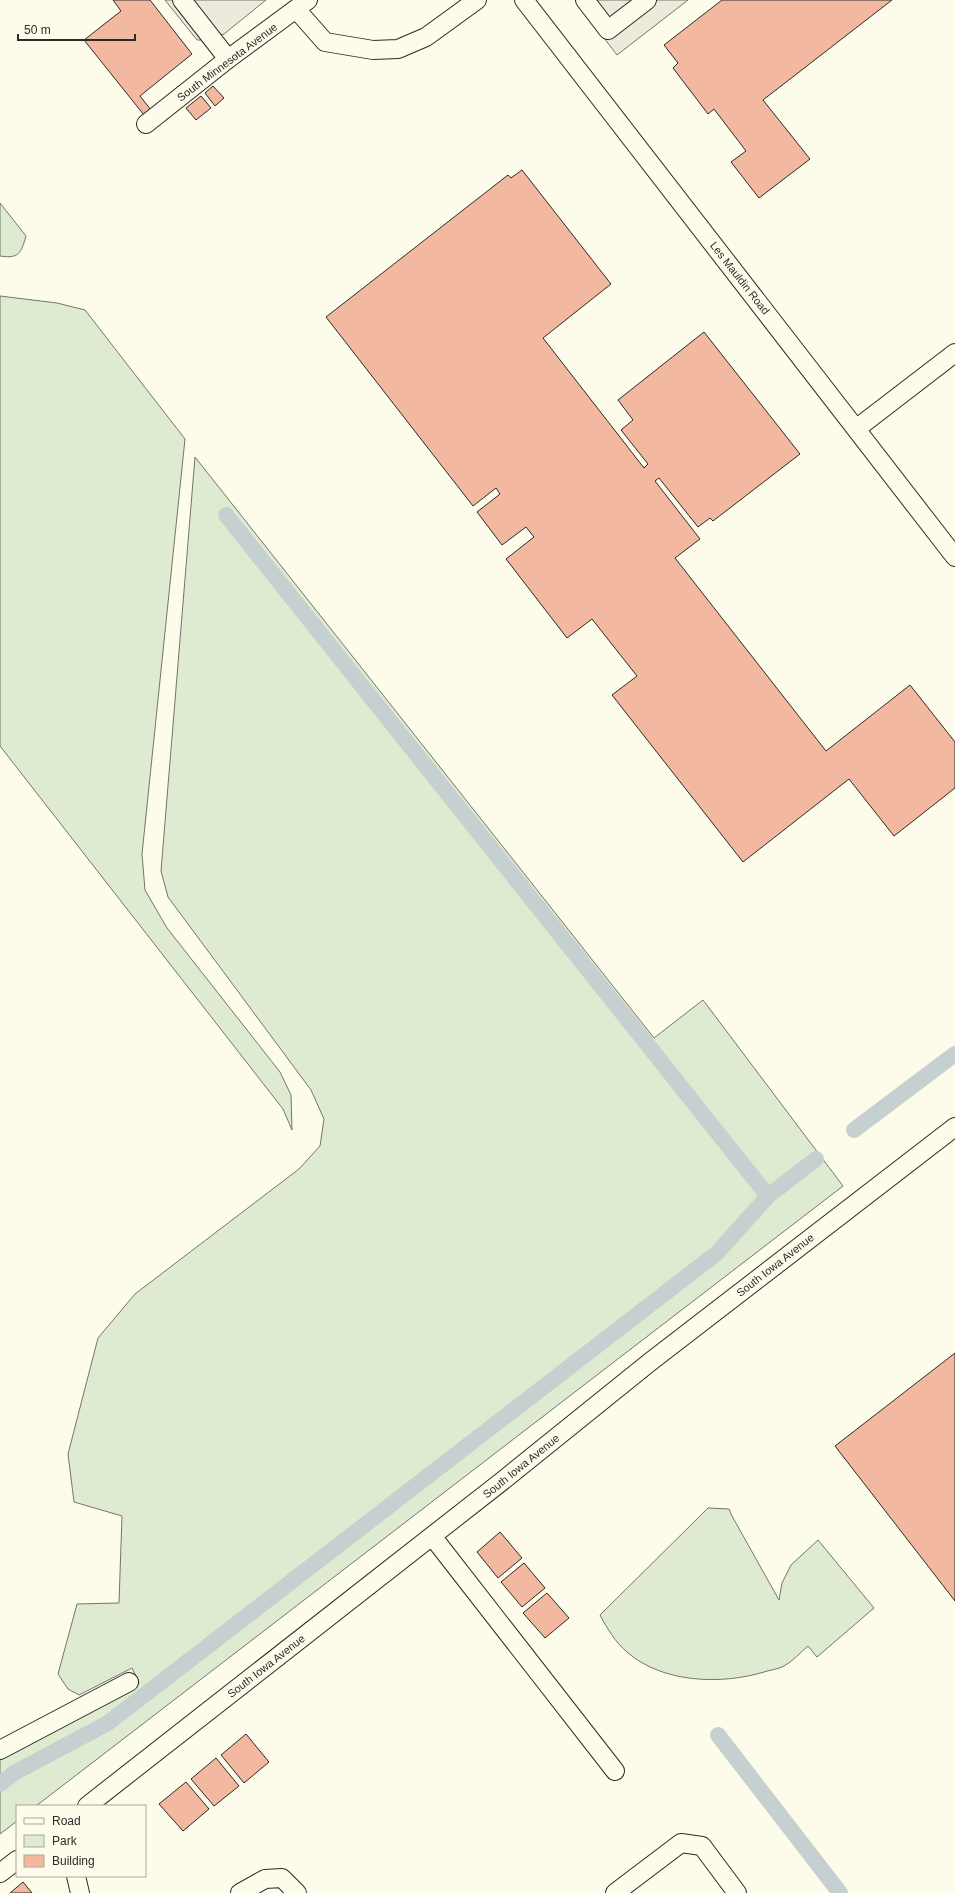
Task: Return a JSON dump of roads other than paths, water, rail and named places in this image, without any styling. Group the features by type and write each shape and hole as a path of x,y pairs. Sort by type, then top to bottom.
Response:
{"street":[{"path":"182,0 228,59"},
{"path":"302,5 325,42 373,50 398,49 426,37 477,0"},
{"path":"585,0 608,30 647,0"},
{"name":"Les Mauldin Road","path":"526,1 955,557"},
{"name":"South Minnesota Avenue","path":"146,124 228,59 302,5"},
{"path":"856,429 955,353"},
{"name":"South Iowa Avenue","path":"88,1805 432,1536 650,1362 955,1127"},
{"path":"432,1536 614,1771"},
{"path":"0,1750 129,1682"},
{"path":"618,1892 681,1843 702,1846 737,1893"},
{"path":"0,1873 16,1861"},
{"path":"76,1877 80,1893"},
{"path":"240,1893 265,1878 282,1878 297,1893"}],"waterway":[{"path":"226,515 768,1196"},
{"path":"854,1130 955,1054"},
{"path":"0,1784 14,1773 108,1723 717,1253 768,1196 816,1159"},
{"path":"718,1735 840,1893"}]}
